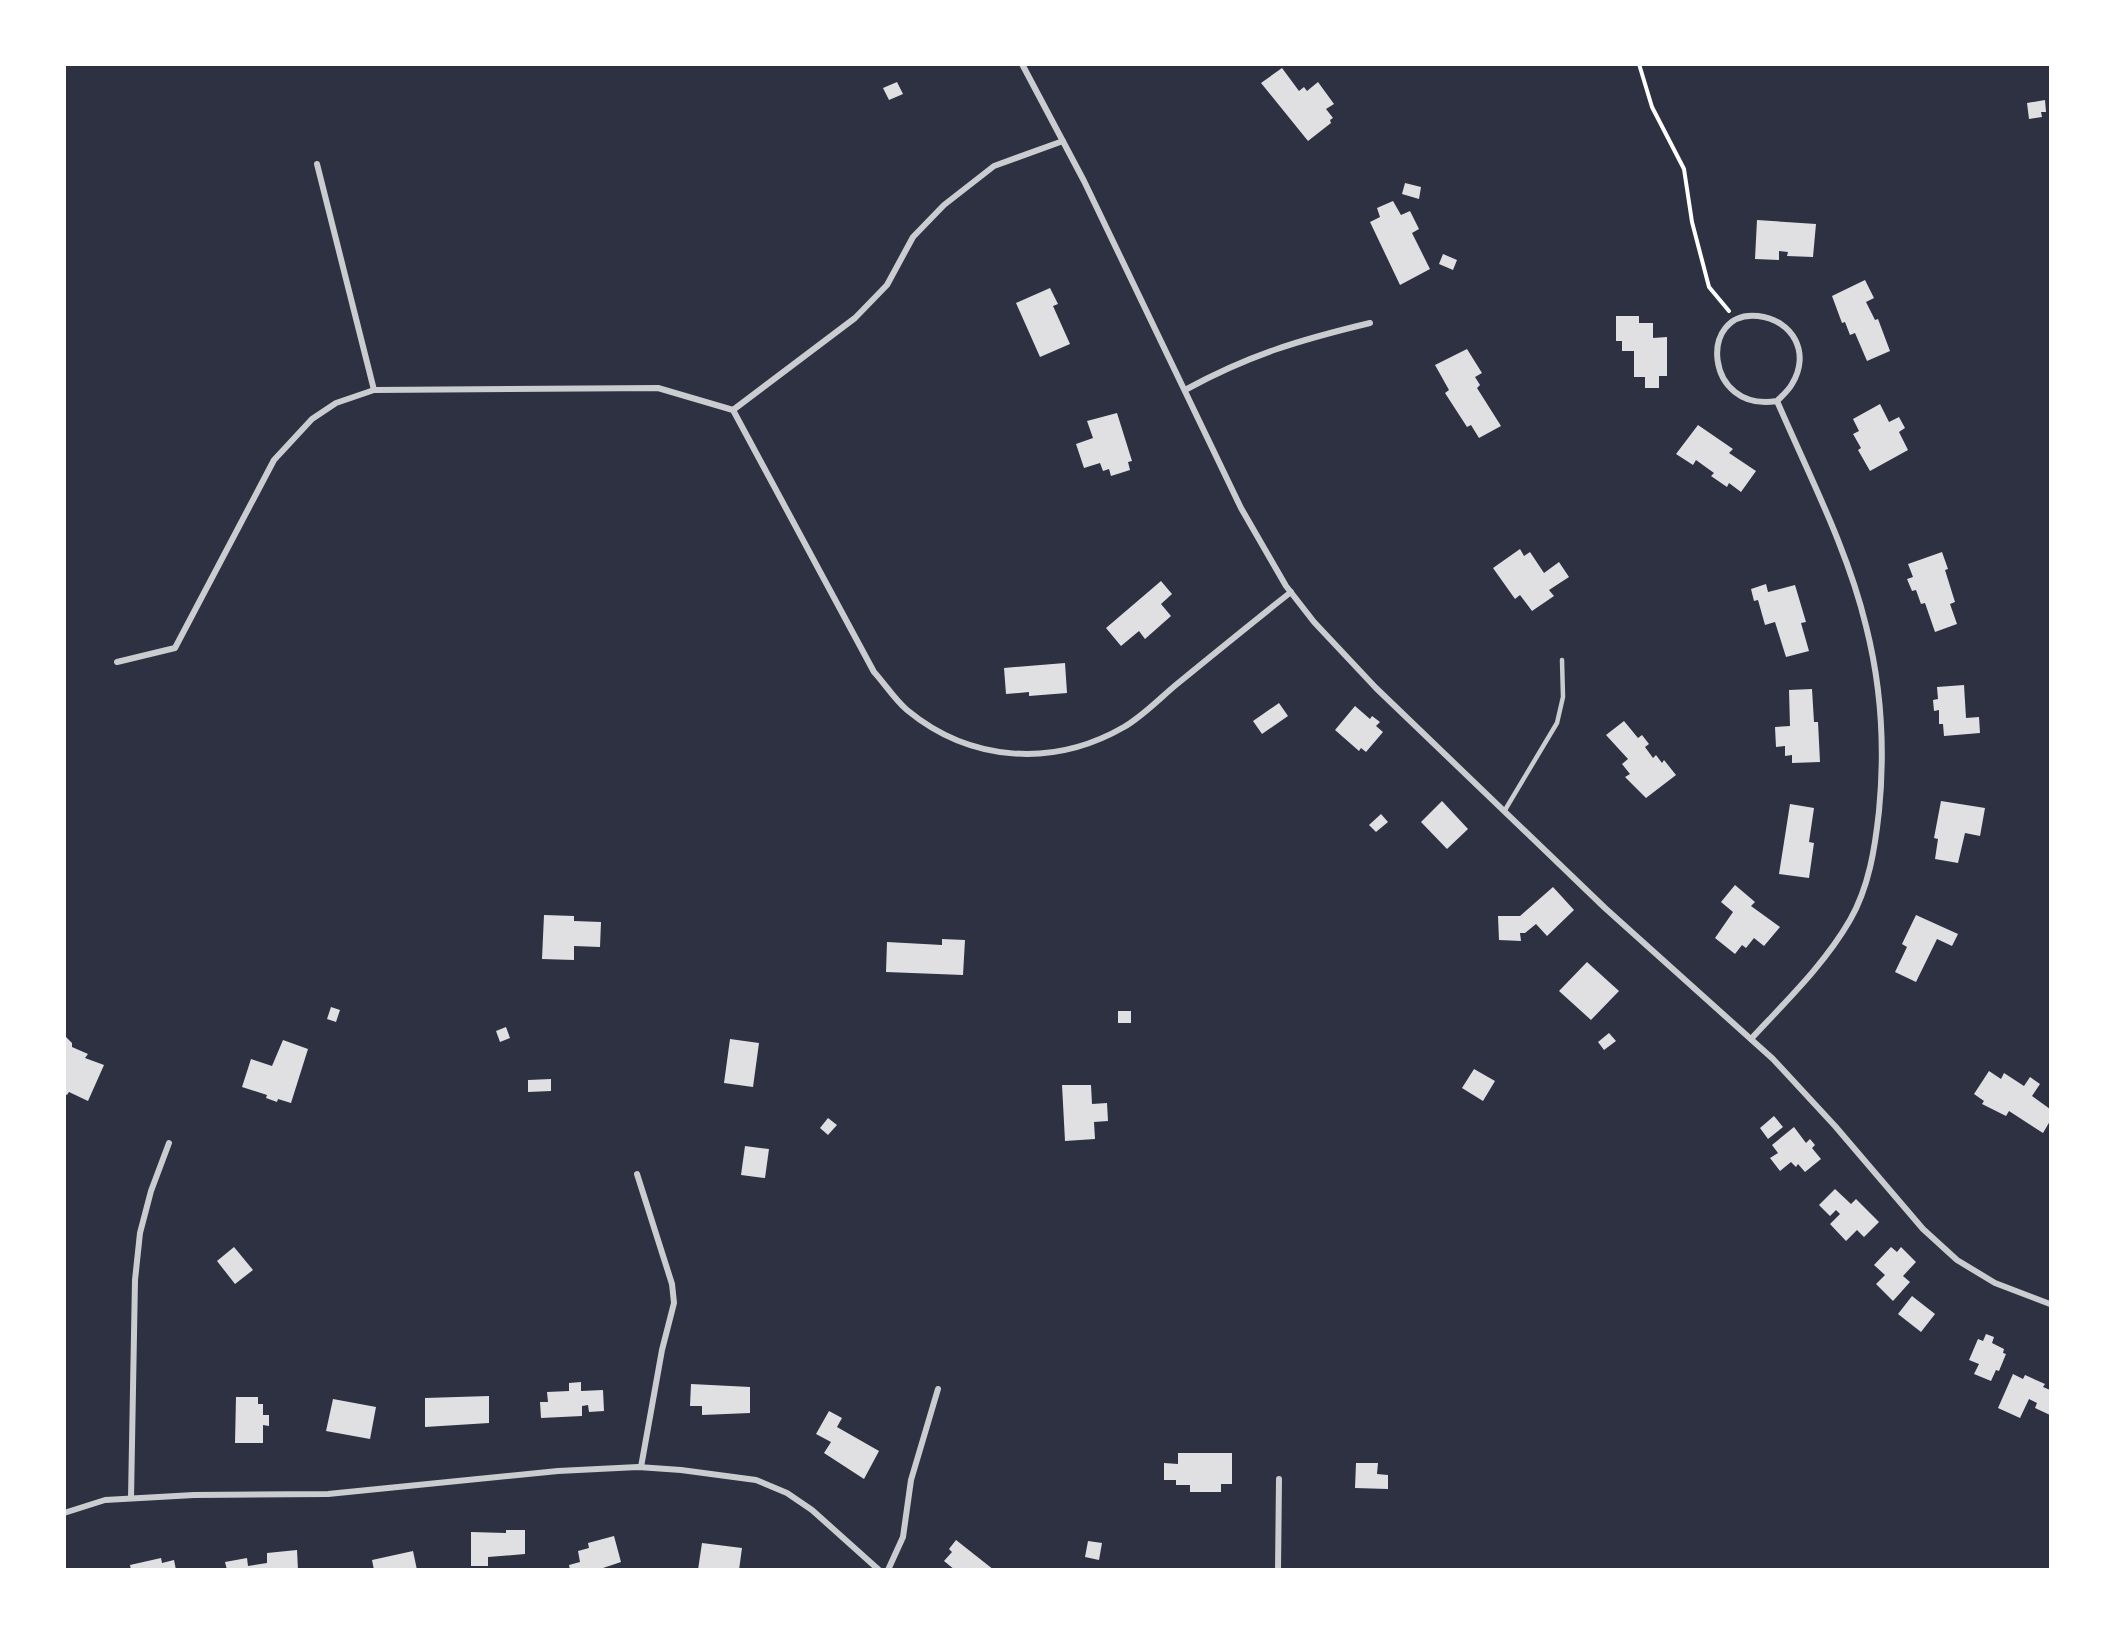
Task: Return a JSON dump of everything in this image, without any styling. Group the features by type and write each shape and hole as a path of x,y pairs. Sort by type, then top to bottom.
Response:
{"street":[{"path":"1022,64 1063,141 1241,508 1291,592 1344,656 1621,923 1751,1039 1829,1119 1923,1229 1957,1260 1995,1283 2050,1304"},
{"path":"733,411 855,318 887,285 913,237 944,206 994,166 1063,141"},
{"path":"317,164 374,390"},
{"path":"1756,316 1775,320 1790,329 1799,346 1800,363 1793,383 1777,401 1766,403 1752,400 1737,394 1724,383 1718,369 1716,350 1722,333 1736,320 1756,316"},
{"path":"1185,390 1231,365 1291,342 1370,323"},
{"path":"117,662 175,648 279,452 312,419 336,403 374,390 658,388 733,411 874,672 906,709 946,737 986,751 1023,755 1056,752 1090,742 1125,726 1291,592"},
{"path":"1751,1039 1826,957 1851,919 1866,883 1876,838 1882,783 1881,724 1866,625 1848,568 1777,401"},
{"path":"130,1498 135,1280 140,1233 151,1191 169,1143"},
{"path":"637,1174 672,1284 674,1304 662,1350 641,1467"},
{"path":"888,1569 903,1537 911,1480 938,1389"},
{"path":"64,1514 105,1500 328,1494 558,1471 641,1467 756,1480 787,1493 819,1516 879,1569"},
{"path":"1278,1569 1279,1479"}],"lane":[{"path":"1505,810 1557,723 1563,697 1562,660"}],"path":[{"path":"1639,64 1652,106 1684,169 1692,222 1709,287 1736,320"}],"building":[{"path":"1282,68 1299,91 1304,87 1307,91 1318,82 1334,104 1326,109 1333,118 1330,120 1331,123 1308,141 1261,83"},
{"path":"897,82 903,94 889,100 883,88"},
{"path":"2045,100 2046,112 2041,112 2042,117 2029,119 2027,103"},
{"path":"1405,183 1421,187 1419,199 1402,194"},
{"path":"1393,201 1401,215 1410,211 1419,229 1412,233 1430,269 1400,285 1370,222 1380,217 1377,208"},
{"path":"1757,220 1816,224 1813,257 1787,256 1788,252 1779,251 1779,260 1755,259"},
{"path":"1443,254 1457,260 1453,270 1439,264"},
{"path":"1865,280 1874,298 1866,302 1875,320 1878,319 1890,351 1867,361 1855,333 1850,335 1845,322 1842,323 1832,296"},
{"path":"1050,288 1058,304 1053,306 1070,344 1040,357 1016,303"},
{"path":"1616,316 1639,316 1639,323 1653,323 1653,338 1667,337 1667,376 1659,376 1659,388 1645,388 1645,377 1634,377 1634,351 1622,351 1622,341 1616,341"},
{"path":"1467,349 1482,373 1475,377 1480,385 1477,388 1501,426 1479,438 1471,425 1467,427 1445,393 1449,390 1435,365"},
{"path":"1880,404 1889,422 1899,417 1905,428 1899,432 1908,450 1870,471 1858,450 1861,448 1853,434 1859,431 1853,419"},
{"path":"1117,413 1132,461 1128,462 1130,470 1111,476 1109,469 1103,471 1100,463 1084,468 1076,444 1093,438 1087,421"},
{"path":"1698,425 1733,449 1729,453 1756,471 1741,492 1729,483 1727,487 1711,476 1714,473 1696,460 1693,465 1676,454"},
{"path":"1520,549 1524,556 1530,552 1544,573 1559,562 1569,577 1549,590 1554,596 1532,611 1520,595 1515,599 1493,568"},
{"path":"1942,552 1955,602 1950,604 1957,624 1935,632 1925,603 1921,604 1916,590 1912,591 1907,579 1913,577 1908,564"},
{"path":"1161,581 1172,594 1161,604 1171,616 1145,639 1139,631 1121,646 1106,628"},
{"path":"1766,584 1768,592 1795,585 1806,622 1801,623 1809,651 1786,657 1775,622 1765,625 1758,600 1754,601 1751,589"},
{"path":"1065,663 1067,693 1029,696 1029,692 1006,694 1004,668"},
{"path":"1964,685 1966,718 1979,717 1980,733 1944,736 1943,724 1939,724 1939,710 1934,711 1933,700 1938,699 1937,687"},
{"path":"1812,689 1814,722 1818,722 1820,762 1792,763 1792,755 1785,756 1785,746 1776,747 1775,727 1790,726 1789,690"},
{"path":"1279,703 1288,716 1262,734 1253,721"},
{"path":"1355,706 1370,719 1372,716 1380,722 1376,726 1383,732 1366,752 1361,748 1359,751 1335,730"},
{"path":"1624,721 1638,738 1642,735 1649,744 1645,747 1653,758 1656,755 1662,763 1664,760 1676,775 1646,798 1625,777 1630,774 1622,764 1628,759 1606,735"},
{"path":"1442,801 1468,829 1447,849 1421,822"},
{"path":"1941,801 1985,808 1980,836 1965,833 1958,863 1935,859 1938,839 1934,838"},
{"path":"1790,804 1814,808 1809,842 1814,843 1809,878 1779,874"},
{"path":"1381,814 1388,822 1376,832 1369,825"},
{"path":"1735,885 1755,902 1751,906 1780,927 1764,946 1754,938 1746,948 1742,945 1735,954 1715,938 1733,912 1721,902"},
{"path":"1553,887 1574,910 1547,936 1536,924 1525,933 1520,933 1521,941 1499,940 1498,916 1520,916"},
{"path":"544,915 574,916 574,921 601,922 600,947 574,946 574,960 542,959"},
{"path":"1916,915 1958,934 1952,946 1937,939 1916,982 1895,972 1907,947 1902,944"},
{"path":"942,939 965,940 963,975 886,972 887,942 942,945"},
{"path":"1587,962 1619,991 1591,1020 1559,991"},
{"path":"331,1007 340,1010 336,1022 327,1019"},
{"path":"1118,1011 1131,1011 1131,1023 1118,1023"},
{"path":"506,1027 510,1038 500,1042 496,1031"},
{"path":"1609,1033 1616,1041 1604,1050 1598,1042"},
{"path":"66,1037 72,1043 72,1047 88,1054 85,1058 104,1065 88,1101 69,1092 67,1095 64,1093"},
{"path":"730,1039 759,1043 753,1087 724,1083"},
{"path":"283,1040 308,1049 291,1103 278,1099 277,1102 266,1098 267,1095 242,1087 251,1059 272,1066"},
{"path":"1474,1069 1495,1081 1483,1101 1462,1088"},
{"path":"1989,1071 2001,1079 2004,1073 2024,1086 2030,1077 2040,1084 2032,1096 2050,1109 2050,1121 2043,1133 2009,1111 2006,1116 1982,1104 1984,1101 1974,1094"},
{"path":"551,1079 551,1091 528,1092 528,1080"},
{"path":"1062,1085 1091,1085 1092,1104 1107,1103 1108,1121 1094,1122 1095,1139 1065,1141"},
{"path":"1774,1116 1783,1127 1768,1139 1760,1128"},
{"path":"828,1118 837,1125 828,1135 820,1128"},
{"path":"1794,1127 1806,1143 1810,1139 1815,1145 1812,1148 1821,1159 1805,1172 1798,1164 1796,1167 1791,1162 1780,1171 1770,1158 1778,1153 1772,1145"},
{"path":"745,1146 769,1149 765,1178 741,1175"},
{"path":"1835,1189 1851,1204 1856,1199 1879,1222 1864,1237 1857,1230 1846,1241 1830,1224 1840,1214 1836,1210 1830,1216 1819,1205"},
{"path":"234,1247 253,1270 235,1284 217,1261"},
{"path":"1891,1247 1897,1252 1901,1247 1916,1262 1903,1276 1910,1282 1893,1301 1876,1284 1885,1275 1874,1265"},
{"path":"1912,1296 1935,1314 1921,1332 1898,1314"},
{"path":"1986,1334 1994,1337 1992,1343 2004,1349 2003,1353 2006,1354 1999,1371 1996,1370 1991,1381 1974,1374 1979,1364 1969,1360 1978,1339 1983,1341"},
{"path":"2013,1374 2023,1379 2025,1375 2045,1384 2043,1387 2050,1390 2050,1415 2035,1408 2037,1403 2029,1399 2020,1418 1998,1408"},
{"path":"581,1382 581,1391 603,1390 604,1411 589,1412 588,1405 582,1406 582,1416 541,1418 540,1402 548,1402 547,1392 569,1391 569,1383"},
{"path":"691,1384 750,1387 750,1413 702,1415 702,1406 690,1406"},
{"path":"489,1396 489,1423 425,1427 425,1398"},
{"path":"236,1397 258,1397 258,1404 263,1404 263,1415 269,1415 269,1426 263,1425 263,1443 235,1443"},
{"path":"333,1399 376,1407 370,1439 326,1431"},
{"path":"829,1411 842,1418 837,1427 879,1451 864,1479 824,1453 831,1442 816,1434"},
{"path":"1178,1453 1232,1453 1232,1484 1221,1484 1221,1492 1190,1492 1190,1485 1176,1485 1176,1480 1164,1480 1164,1463 1178,1464"},
{"path":"1356,1463 1378,1463 1377,1474 1388,1475 1388,1489 1355,1488"},
{"path":"506,1530 525,1530 525,1554 488,1557 488,1566 471,1566 471,1532 506,1533"},
{"path":"614,1536 621,1562 597,1570 570,1570 569,1565 580,1562 578,1551 589,1548 588,1543"},
{"path":"956,1540 994,1570 955,1570 944,1561 952,1552 949,1549"},
{"path":"1088,1541 1102,1543 1099,1560 1085,1557"},
{"path":"702,1543 742,1548 739,1570 698,1570"},
{"path":"297,1550 298,1570 227,1570 225,1562 247,1558 248,1566 267,1563 267,1553"},
{"path":"413,1551 417,1570 374,1570 372,1560"},
{"path":"161,1558 162,1563 174,1560 176,1570 131,1570 130,1565"}]}
